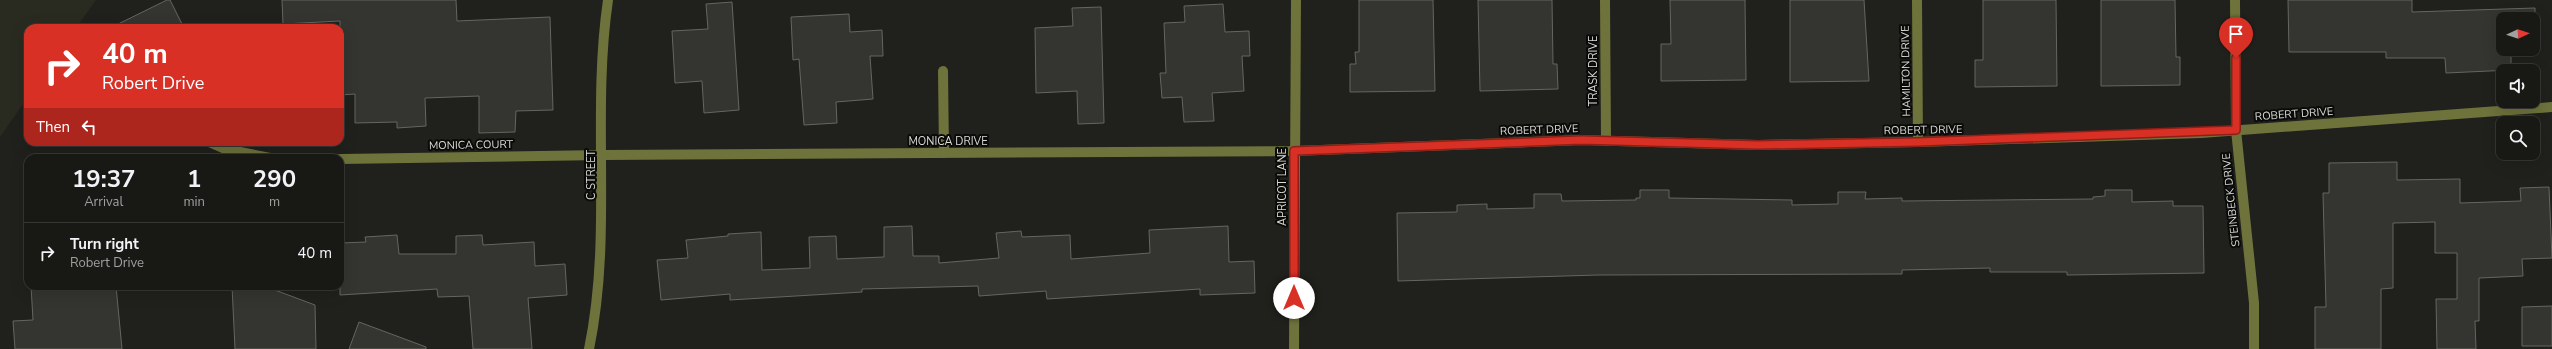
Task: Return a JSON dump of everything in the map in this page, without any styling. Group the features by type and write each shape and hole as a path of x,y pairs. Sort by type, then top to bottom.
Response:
{"street":[{"name":"C STREET","path":"589,349 596,314 602,250 602,55 608,0"},
{"name":"APRICOT LANE","path":"1294,349 1296,0"},
{"name":"TRASK DRIVE","path":"1605,0 1606,141"},
{"name":"HAMILTON DRIVE","path":"1917,0 1918,142"},
{"name":"STEINBECK DRIVE","path":"2235,0 2236,130 2254,303 2254,349"},
{"path":"943,71 944,153"},
{"name":"ROBERT DRIVE","path":"1294,151 1606,141 1758,145 1918,142 2236,130 2552,107"},
{"path":"218,146 225,149 250,154"},
{"name":"MONICA DRIVE","path":"603,155 1294,151"},
{"name":"MONICA COURT","path":"344,159 603,155"}],"shaded area":[{"path":"0,0 96,0 79,24 24,24 24,103 0,137"}],"building":[{"path":"167,0 170,0 182,24 118,24"},
{"path":"282,0 456,0 457,21 550,17 553,110 516,111 515,132 479,133 479,96 425,98 426,126 397,128 397,122 355,123 355,94 344,95 344,24 340,24 340,21 283,24"},
{"path":"1359,0 1433,0 1435,91 1350,92 1350,64 1356,64 1355,52 1359,52"},
{"path":"1478,0 1552,0 1553,64 1557,64 1558,89 1480,91"},
{"path":"1670,0 1745,0 1746,80 1661,81 1661,44 1671,44"},
{"path":"1790,0 1864,0 1869,81 1790,82"},
{"path":"1983,0 2056,0 2057,86 1975,87 1975,60 1983,60"},
{"path":"2101,0 2175,0 2176,57 2180,57 2180,85 2101,86"},
{"path":"2288,0 2412,0 2412,12 2535,8 2535,12 2496,12 2496,56 2511,56 2511,64 2496,64 2496,71 2446,73 2445,58 2386,58 2386,52 2289,52"},
{"path":"732,2 739,110 704,113 702,81 675,83 672,31 708,29 706,4"},
{"path":"1223,4 1225,32 1249,31 1250,56 1242,56 1244,91 1212,93 1214,121 1184,122 1182,97 1162,98 1160,73 1166,73 1164,23 1185,22 1184,6"},
{"path":"1101,7 1104,123 1078,124 1077,91 1036,93 1035,28 1073,26 1072,8"},
{"path":"849,14 850,32 882,30 883,56 870,56 873,99 836,102 837,123 804,125 799,59 793,60 791,17"},
{"path":"2397,162 2397,180 2460,179 2460,203 2521,201 2520,188 2549,187 2552,258 2522,259 2523,276 2479,278 2479,321 2475,321 2476,349 2437,349 2436,299 2457,299 2457,253 2435,253 2435,222 2393,223 2393,288 2381,289 2381,349 2315,349 2315,307 2326,307 2323,193 2329,193 2329,163"},
{"path":"1640,190 1669,190 1669,198 1792,200 1792,205 1838,204 1838,192 1866,192 1865,199 1902,198 1902,201 2093,199 2093,197 2105,196 2105,190 2132,190 2132,202 2173,201 2173,206 2203,206 2204,273 2067,275 2067,272 1990,272 1990,268 1902,270 1902,274 1598,275 1398,281 1397,213 1457,212 1457,205 1487,204 1487,209 1534,208 1534,194 1561,194 1562,201 1636,200 1636,198 1640,198"},
{"path":"912,226 913,256 939,256 939,263 999,258 996,233 1021,231 1022,237 1070,235 1071,259 1150,253 1149,230 1228,226 1229,262 1254,261 1255,293 1200,295 1200,289 1047,299 1046,291 979,296 978,286 862,289 862,292 730,300 730,294 661,300 657,260 688,258 686,240 728,236 728,234 761,232 762,270 810,268 809,237 836,236 837,259 884,257 884,227"},
{"path":"397,235 399,254 456,254 456,236 482,235 483,245 534,242 535,266 565,264 567,295 528,298 532,349 473,349 469,296 438,297 437,289 340,295 340,290 344,290 344,243 366,242 365,237"},
{"path":"31,290 116,290 122,349 15,349 13,321 33,320"},
{"path":"232,290 275,290 315,305 316,349 235,349"},
{"path":"2552,306 2552,346 2522,346 2522,307"},
{"path":"359,322 426,347 426,349 349,349"}],"route":[{"path":"1294,298 1294,151 1582,140 1758,145 1971,141 2201,133 2236,130 2236,58"}]}
